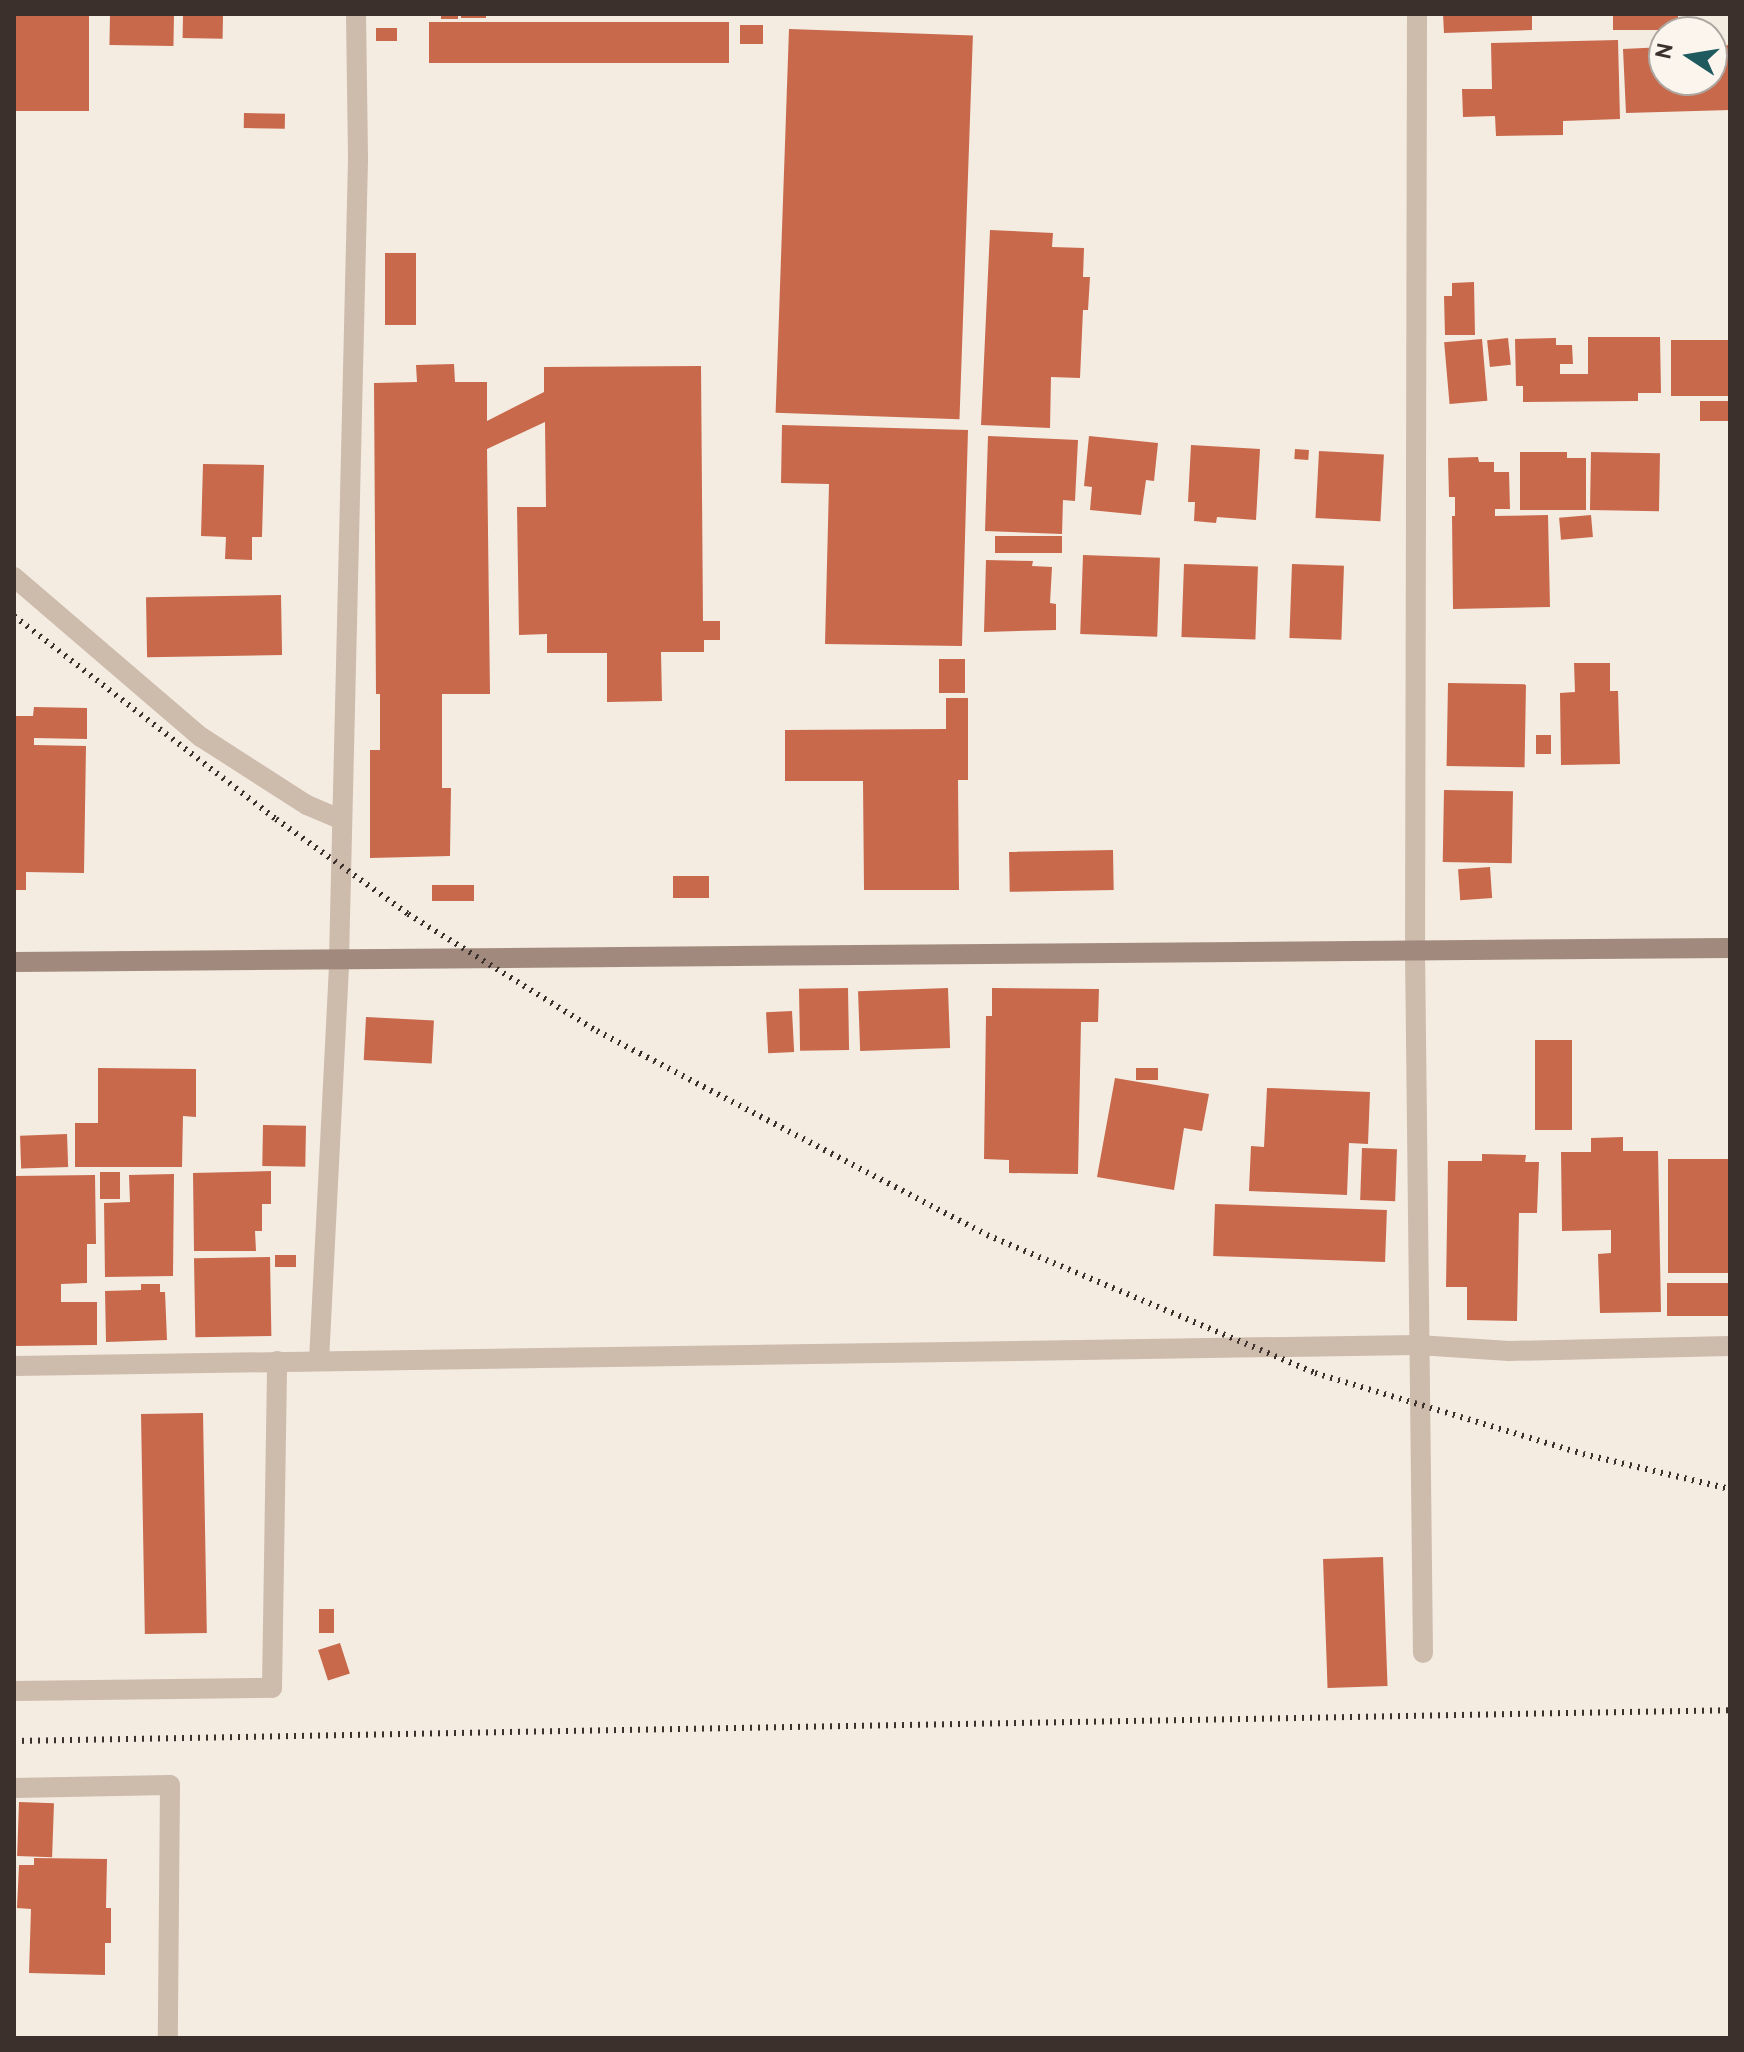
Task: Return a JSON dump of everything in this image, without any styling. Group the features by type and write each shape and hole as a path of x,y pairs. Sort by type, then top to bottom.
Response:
{"street":[{"path":"319,1361 339,960 358,157 356,14"},
{"path":"1417,14 1415,950 1423,1653"},
{"path":"14,577 201,737 307,805 342,820"},
{"path":"14,962 1730,948"},
{"path":"14,1366 1418,1345 1509,1351 1730,1346"},
{"path":"14,1691 272,1688 277,1361"},
{"path":"14,1788 170,1785 168,2038"}],"building":[{"path":"14,14 89,14 89,111 14,111"},
{"path":"110,14 174,15 173,46 109,45"},
{"path":"441,14 458,14 458,19 441,19"},
{"path":"461,14 486,14 486,18 461,18"},
{"path":"1443,14 1532,14 1532,30 1444,33"},
{"path":"1613,14 1678,14 1648,16 1648,30 1613,30"},
{"path":"183,15 223,16 223,39 183,38"},
{"path":"429,22 729,22 729,63 429,63"},
{"path":"740,25 763,25 763,44 740,44"},
{"path":"376,28 397,28 397,41 376,41"},
{"path":"789,29 973,35 959,419 776,413"},
{"path":"1618,40 1620,119 1563,121 1563,135 1496,136 1495,116 1463,117 1462,89 1492,89 1491,43"},
{"path":"1728,45 1730,110 1626,113 1623,49 1648,48 1648,96 1728,96"},
{"path":"244,113 285,114 285,129 244,128"},
{"path":"990,230 1053,233 1052,247 1084,248 1083,277 1090,277 1088,310 1083,310 1080,378 1051,377 1050,428 981,425"},
{"path":"385,253 416,253 416,325 385,325"},
{"path":"1474,282 1475,335 1445,335 1444,296 1452,296 1452,283"},
{"path":"1588,337 1660,337 1661,393 1638,393 1638,401 1523,402 1523,386 1516,386 1515,339 1556,338 1556,345 1572,345 1573,364 1560,364 1560,374 1588,374"},
{"path":"1508,338 1511,365 1490,367 1487,340"},
{"path":"1482,339 1487,401 1450,404 1444,342"},
{"path":"1671,340 1730,340 1730,396 1671,396"},
{"path":"454,364 455,382 487,382 487,421 544,392 544,367 701,366 703,621 720,621 720,640 704,640 704,652 661,652 662,701 607,702 607,653 547,653 547,634 519,635 517,507 546,507 545,422 487,449 490,694 442,694 442,788 451,788 450,856 370,858 370,750 380,750 380,694 376,694 374,383 417,382 416,365"},
{"path":"1700,401 1730,401 1730,421 1700,421"},
{"path":"782,425 968,430 962,646 825,644 829,484 781,483"},
{"path":"988,436 1078,440 1075,501 1063,500 1062,534 985,531"},
{"path":"1089,436 1158,443 1154,481 1146,480 1141,515 1090,510 1092,487 1084,486"},
{"path":"1191,445 1260,449 1256,520 1217,517 1216,523 1194,521 1195,502 1188,502"},
{"path":"1295,449 1309,450 1308,460 1294,459"},
{"path":"1319,451 1384,454 1380,521 1315,518"},
{"path":"1520,452 1567,452 1567,458 1586,458 1586,510 1520,510"},
{"path":"1591,452 1660,453 1659,511 1590,510"},
{"path":"1478,457 1479,462 1494,462 1494,472 1509,472 1510,509 1495,509 1495,516 1548,515 1550,607 1453,609 1452,516 1455,516 1455,497 1449,497 1448,458"},
{"path":"203,464 264,465 262,537 252,537 252,560 225,559 226,537 201,536"},
{"path":"1591,515 1593,537 1561,540 1559,518"},
{"path":"995,536 1062,536 1062,553 995,553"},
{"path":"1083,555 1160,558 1157,637 1080,634"},
{"path":"986,560 1033,561 1032,566 1052,567 1050,603 1056,604 1056,630 984,632"},
{"path":"1184,564 1258,567 1255,640 1181,637"},
{"path":"1292,564 1344,566 1341,640 1289,638"},
{"path":"281,595 282,655 147,657 146,597"},
{"path":"939,659 965,659 965,693 939,693"},
{"path":"1574,663 1610,663 1610,691 1618,691 1620,764 1561,765 1560,693 1575,692"},
{"path":"1448,683 1526,684 1525,767 1447,766"},
{"path":"946,698 968,698 968,780 958,780 959,890 864,890 863,781 785,781 785,730 946,729"},
{"path":"34,707 87,708 87,739 34,738 34,745 86,746 84,873 26,872 26,890 14,890 14,716 33,716"},
{"path":"1536,735 1551,735 1551,754 1536,754"},
{"path":"1444,790 1513,791 1512,863 1443,862"},
{"path":"1113,850 1114,890 1010,892 1009,852"},
{"path":"1490,867 1492,898 1460,900 1458,869"},
{"path":"673,876 709,876 709,898 673,898"},
{"path":"432,885 474,885 474,901 432,901"},
{"path":"848,988 849,1050 800,1051 799,989"},
{"path":"948,988 950,1048 860,1051 858,991"},
{"path":"992,988 1099,989 1098,1022 1081,1022 1078,1174 1009,1173 1009,1160 984,1159 986,1016 992,1016"},
{"path":"792,1011 794,1052 768,1053 766,1012"},
{"path":"366,1017 434,1021 432,1063 364,1060"},
{"path":"1535,1040 1572,1040 1572,1130 1535,1130"},
{"path":"98,1068 196,1069 196,1117 183,1116 182,1167 75,1167 75,1123 98,1123"},
{"path":"1136,1068 1158,1068 1158,1080 1136,1080"},
{"path":"1115,1078 1209,1094 1202,1131 1184,1128 1174,1190 1097,1177"},
{"path":"1267,1088 1370,1092 1368,1144 1349,1143 1347,1195 1249,1191 1251,1146 1264,1147"},
{"path":"263,1125 306,1126 305,1167 262,1166"},
{"path":"67,1134 68,1167 21,1169 20,1136"},
{"path":"1623,1137 1623,1151 1658,1151 1661,1312 1600,1313 1598,1254 1611,1253 1611,1230 1562,1231 1561,1152 1591,1152 1591,1138"},
{"path":"1362,1148 1397,1149 1395,1201 1360,1200"},
{"path":"1482,1154 1526,1155 1525,1162 1539,1162 1537,1213 1519,1213 1517,1321 1467,1320 1467,1287 1446,1287 1448,1161 1482,1161"},
{"path":"1668,1159 1730,1159 1730,1273 1668,1273"},
{"path":"271,1171 271,1204 262,1204 262,1231 255,1231 256,1251 194,1251 193,1173"},
{"path":"100,1172 120,1172 120,1199 100,1199"},
{"path":"174,1174 173,1276 105,1277 104,1203 130,1202 129,1175"},
{"path":"95,1175 96,1244 87,1244 87,1283 61,1284 61,1302 97,1302 97,1345 14,1346 14,1176"},
{"path":"1215,1204 1387,1210 1385,1262 1213,1256"},
{"path":"275,1255 296,1255 296,1267 275,1267"},
{"path":"270,1257 271,1336 195,1337 194,1258"},
{"path":"1667,1283 1730,1283 1730,1316 1667,1316"},
{"path":"141,1284 160,1284 160,1292 165,1292 167,1340 106,1342 105,1291 141,1290"},
{"path":"203,1413 207,1633 145,1634 141,1414"},
{"path":"1383,1557 1388,1686 1328,1688 1323,1559"},
{"path":"319,1609 334,1609 334,1633 319,1633"},
{"path":"340,1643 350,1673 328,1681 318,1650"},
{"path":"19,1802 54,1803 52,1857 17,1856"},
{"path":"34,1858 107,1859 106,1908 111,1908 111,1943 105,1943 105,1975 29,1973 31,1909 17,1908 19,1865 34,1865"}],"railway":[{"path":"14,616 276,819 408,914 597,1031 987,1235 1315,1373 1583,1454 1730,1489"},
{"path":"14,1741 1730,1710"}]}
